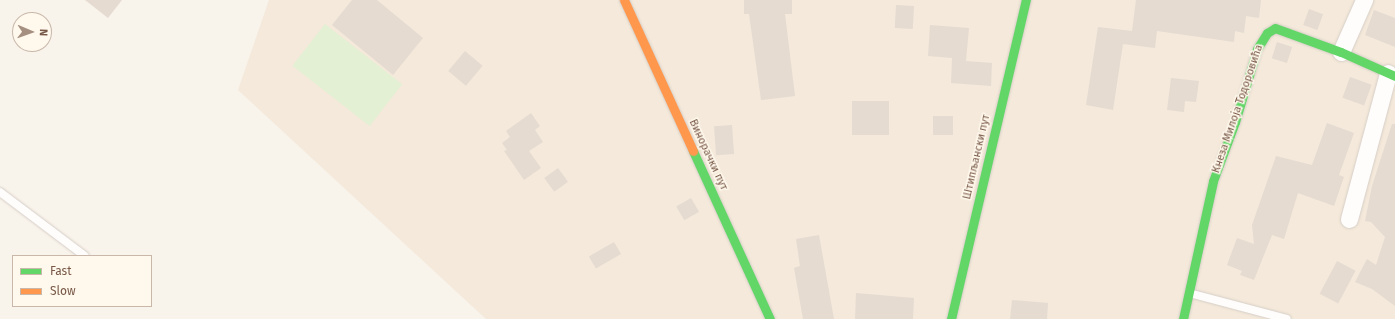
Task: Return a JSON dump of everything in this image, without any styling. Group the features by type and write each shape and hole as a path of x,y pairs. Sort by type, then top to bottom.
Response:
{"street":[{"name":"Винорачки пут","path":"624,0 770,319"},
{"name":"Штипљански пут","path":"951,319 1026,0"},
{"path":"1349,219 1391,75 1341,52 1364,0"},
{"name":"Кнеза Милоја Тодоровића","path":"1183,319 1214,181 1262,40 1275,28 1341,52"}],"lane":[{"path":"0,192 84,255"},
{"path":"1188,292 1287,319"}],"shaded area":[{"path":"269,0 1395,0 1395,319 486,319 238,90"}],"green space":[{"path":"325,24 402,84 370,126 292,66"}],"building":[{"path":"85,0 122,0 108,18"},
{"path":"352,0 377,0 423,38 393,75 332,25"},
{"path":"744,0 792,0 792,14 785,14 795,96 761,100 749,14 744,14"},
{"path":"1136,0 1261,0 1259,18 1246,16 1244,33 1235,31 1234,42 1157,31 1155,48 1123,44 1113,110 1086,105 1098,27 1132,31"},
{"path":"896,5 914,6 913,29 895,28"},
{"path":"1309,9 1323,14 1317,30 1303,25"},
{"path":"1374,10 1395,18 1395,47 1365,35"},
{"path":"930,25 969,28 966,61 992,63 991,86 951,83 952,58 928,56"},
{"path":"1277,42 1292,47 1287,63 1272,58"},
{"path":"465,51 483,66 466,86 448,71"},
{"path":"1350,77 1372,85 1364,106 1342,98"},
{"path":"1171,78 1199,81 1196,102 1185,101 1184,112 1167,110"},
{"path":"852,101 889,101 889,135 852,135"},
{"path":"531,113 540,126 535,130 543,142 529,151 541,168 524,180 504,151 507,150 502,143 510,137 506,131"},
{"path":"933,116 953,116 953,135 933,135"},
{"path":"1327,123 1354,133 1339,175 1344,177 1334,206 1298,193 1284,239 1272,235 1254,280 1240,275 1242,271 1227,265 1237,238 1254,244 1252,225 1276,156 1312,165"},
{"path":"1392,124 1395,124 1395,306 1372,289 1355,282 1367,259 1376,265 1385,237 1371,222 1365,221 1372,186"},
{"path":"732,125 734,154 716,155 714,126"},
{"path":"558,168 568,182 554,192 544,178"},
{"path":"691,198 699,212 684,220 676,206"},
{"path":"819,235 834,319 803,319 794,268 800,266 796,239"},
{"path":"614,242 621,254 596,269 589,256"},
{"path":"1337,261 1356,271 1338,304 1320,294"},
{"path":"856,293 914,298 913,319 855,319"},
{"path":"1012,300 1048,303 1047,319 1010,319"}],"traffic: fast":[{"path":"951,319 1026,0"},
{"path":"1183,319 1213,181 1235,122 1257,49 1267,33 1275,28 1341,52 1395,76"},
{"path":"693,151 770,319"}],"traffic: slow":[{"path":"624,0 693,151"}]}
